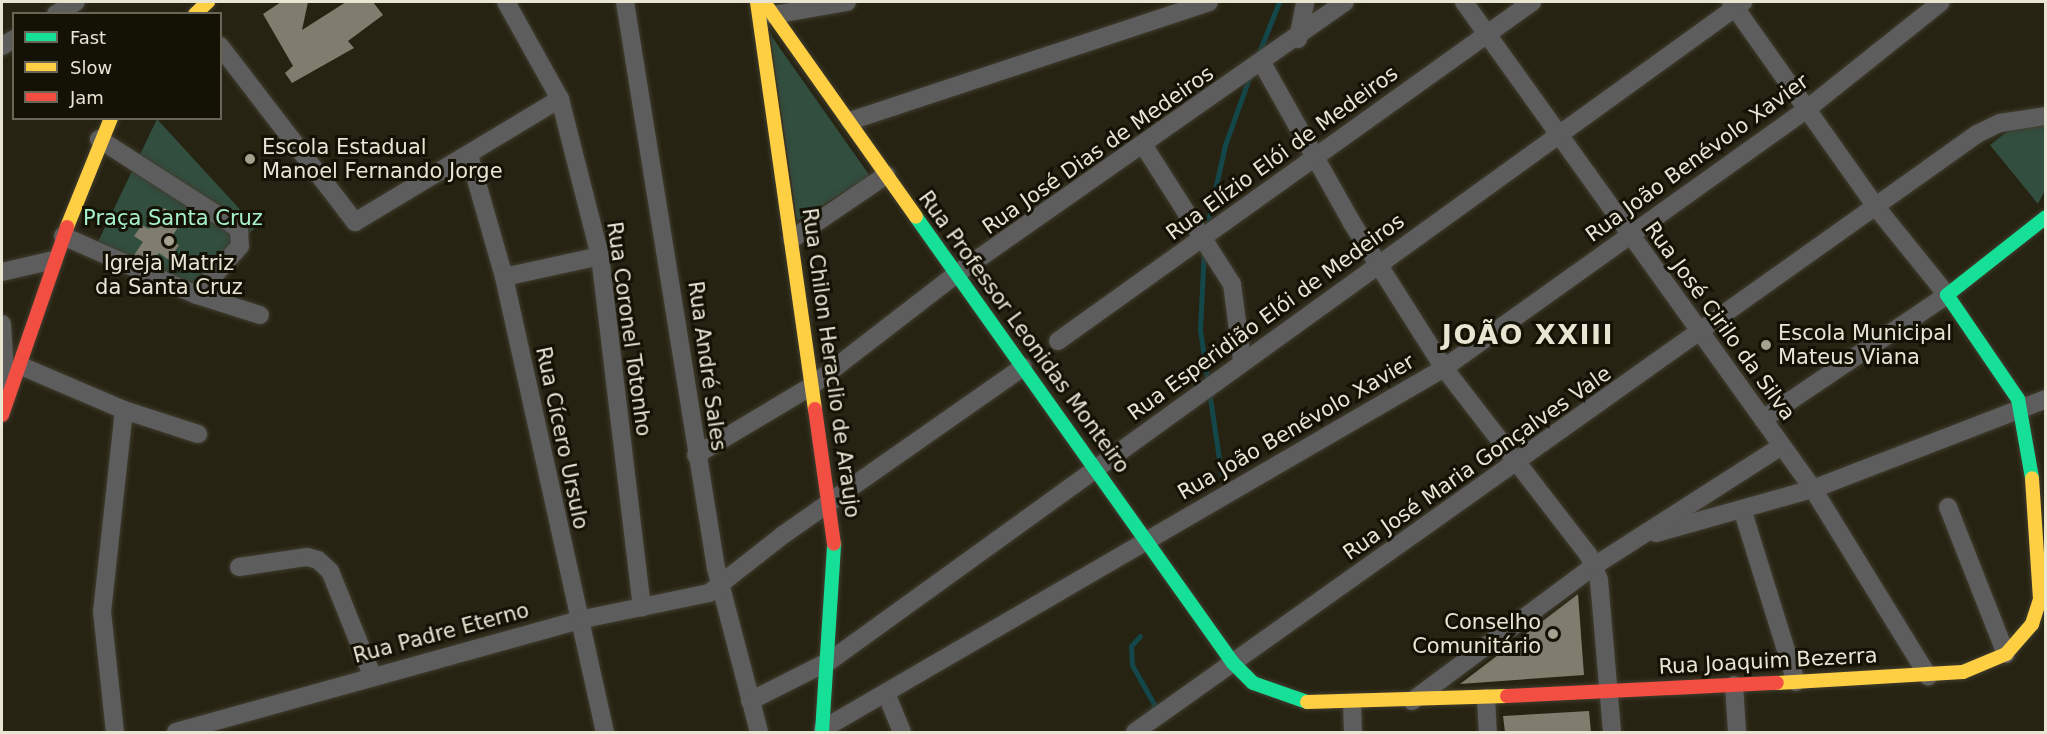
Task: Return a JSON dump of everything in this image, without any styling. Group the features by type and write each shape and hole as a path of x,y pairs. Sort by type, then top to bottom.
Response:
{"main road":[{"path":"196,12 208,2"},
{"name":"Rua Chilon Heraclio de Araujo","path":"757,2 792,239 810,387 830,502 836,557 831,660 823,730"},
{"name":"Rua Professor Leonidas Monteiro","path":"768,8 850,121 955,275 1148,539 1233,663 1253,683"},
{"path":"2,415 4,397 21,366 54,260 99,139 110,120"},
{"path":"1947,295 2046,217"},
{"name":"Rua Joaquim Bezerra","path":"1253,683 1294,702 1352,704 1928,676 1963,672 2006,654 2032,624 2040,599 2030,438 2023,412 1947,295"}],"street":[{"path":"59,12 76,2"},
{"name":"Rua Coronel Totonho","path":"506,2 560,99 600,256 642,608"},
{"name":"Rua André Sales","path":"625,2 677,298 696,455 721,588 759,732"},
{"path":"768,8 847,2"},
{"path":"1298,39 1305,2"},
{"name":"Rua José Dias de Medeiros","path":"696,455 810,387 955,275 1298,39 1345,2"},
{"name":"Rua José Cirilo da Silva","path":"1464,2 1813,489 1928,676"},
{"name":"Rua Elízio Elói de Medeiros","path":"1058,341 1532,2"},
{"name":"Rua João Benévolo Xavier","path":"823,730 1444,368 1807,109 1941,2"},
{"path":"850,121 1199,3"},
{"path":"1736,3 1876,207 1947,295 1763,419"},
{"name":"Rua Esperidião Elói de Medeiros","path":"750,701 831,660 1242,360 1558,135 1736,3"},
{"path":"222,49 355,222 560,99"},
{"path":"1262,63 1378,265 1444,368 1518,461 1594,566 1610,692 1612,732"},
{"name":"Rua José Maria Gonçalves Vale","path":"1135,732 1992,127 2046,116"},
{"path":"99,139 239,229 240,246 198,295"},
{"path":"1144,146 1232,284 1242,360"},
{"name":"Rua Cícero Ursulo","path":"469,155 504,277 605,732"},
{"path":"792,239 886,175"},
{"path":"63,236 198,295 260,315"},
{"path":"504,277 600,256"},
{"path":"2,272 54,260"},
{"path":"2,324 4,397"},
{"path":"21,366 124,410 198,434"},
{"path":"721,588 830,502 1023,367"},
{"path":"1642,536 1743,512 1813,489 2023,412 2046,399"},
{"path":"115,732 102,611 124,410"},
{"path":"1412,701 1594,566 1782,446"},
{"path":"1948,507 2006,654"},
{"path":"1743,512 1796,682"},
{"path":"239,567 307,557 318,560 330,571 372,675"},
{"name":"Rua Padre Eterno","path":"176,732 372,675 579,620 642,608 721,588"},
{"path":"1734,685 1737,732"},
{"path":"886,693 902,732"},
{"path":"1486,698 1488,732"},
{"path":"1352,704 1353,732"}],"green space":[{"path":"770,34 870,176 797,221"},
{"name":"Praça Santa Cruz","path":"157,120 256,227 188,290 96,246"},
{"path":"2045,125 2045,190 2038,204 1990,145 2009,130"}],"building":[{"path":"281,2 308,2 302,30 346,2 373,2 383,15 348,41 354,48 292,83 285,73 293,66 263,14"},
{"path":"164,208 184,218 169,241 179,245 169,260 159,253 152,263 134,255 143,242 134,236 142,225 149,229"},
{"name":"Conselho Comunitário","path":"1578,594 1584,675 1460,684"},
{"path":"1589,711 1591,732 1505,732 1503,716"}],"waterway":[{"path":"1258,55 1279,2"},
{"path":"1206,230 1225,145 1250,75"},
{"path":"1204,248 1200,330 1221,473"},
{"path":"1140,636 1131,646 1132,665 1154,704 1152,714"}],"traffic: fast":[{"path":"916,217 1233,663 1253,683 1307,702"},
{"path":"2032,478 2018,399 1947,295 2046,217"},
{"path":"822,732 834,544"}],"traffic: slow":[{"path":"197,12 208,2"},
{"path":"757,2 815,409"},
{"path":"764,2 916,217"},
{"path":"67,227 110,120"},
{"path":"1777,683 1963,672 2006,654 2032,624 2040,599 2032,478"},
{"path":"1307,702 1507,696"}],"traffic: jam":[{"path":"2,415 67,227"},
{"path":"815,409 834,544"},
{"path":"1507,696 1777,683"}],"place":[{"name":"Escola Estadual Manoel Fernando Jorge","path":"250,159"},
{"name":"Igreja Matriz da Santa Cruz","path":"169,241"},
{"name":"Escola Municipal Mateus Viana","path":"1766,345"},
{"name":"Conselho Comunitário","path":"1553,634"}],"district":[{"name":"JOÃO XXIII","path":"1528,335"}]}
